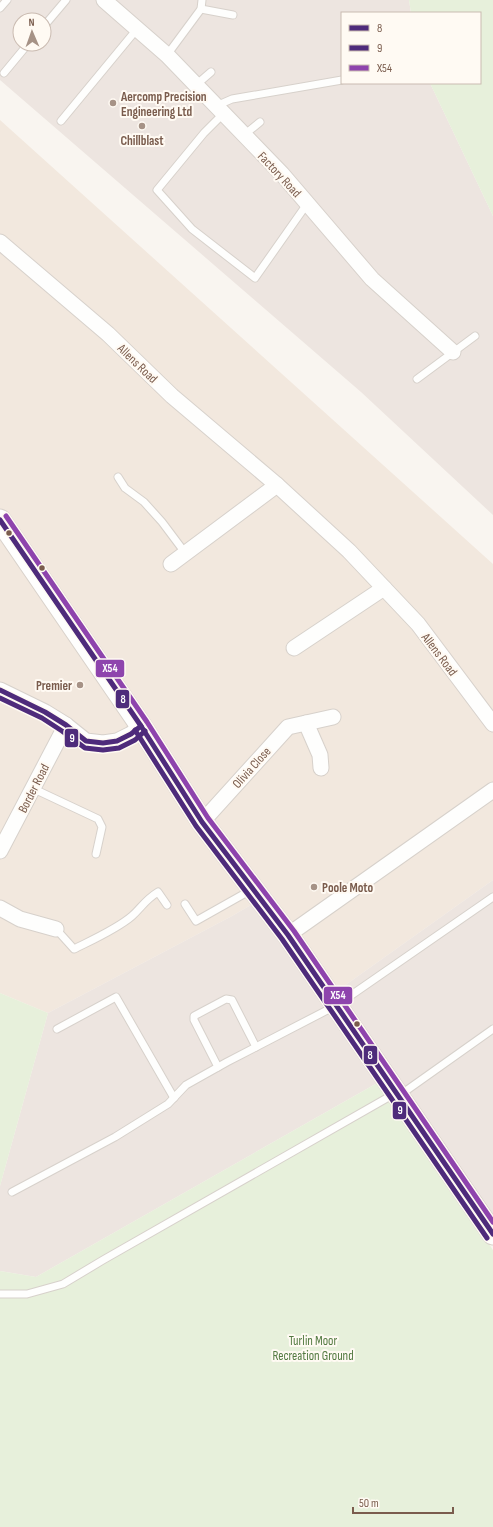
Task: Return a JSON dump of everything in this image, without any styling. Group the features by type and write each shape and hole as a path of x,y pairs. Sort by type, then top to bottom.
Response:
{"main road":[{"path":"0,520 141,726 202,822 288,935 493,1234"}],"street":[{"name":"Factory Road","path":"104,0 167,55 282,174 372,279 453,352"},
{"name":"Allens Road","path":"0,242 108,334 172,396 277,484 349,551 418,624 493,724"},
{"path":"172,564 277,484"},
{"path":"294,648 384,588"},
{"path":"0,690 45,712 66,725 86,741 95,743 117,741 131,734 141,726"},
{"name":"Olivia Close","path":"202,822 288,727 333,717"},
{"path":"306,723 319,750 321,768"},
{"name":"Border Road","path":"0,851 66,725"},
{"path":"288,935 493,790"},
{"path":"0,908 20,919 56,929"}],"lane":[{"path":"0,8 7,0"},
{"path":"52,17 66,0"},
{"path":"167,55 201,9 202,0"},
{"path":"201,9 233,15"},
{"path":"61,121 137,29"},
{"path":"4,73 21,52"},
{"path":"196,85 211,72"},
{"path":"307,204 255,278 192,229 157,190 204,133 220,110 232,99 341,80"},
{"path":"244,135 260,122"},
{"path":"417,379 475,336"},
{"path":"118,477 125,488 144,502 162,522 186,554"},
{"path":"32,788 98,819 102,827 96,854"},
{"path":"186,904 196,921 253,889"},
{"path":"56,929 74,949 132,916 148,898 158,892 167,905"},
{"path":"12,1192 115,1138 168,1104 186,1085 337,1005 493,897"},
{"path":"57,1029 116,997 174,1098"},
{"path":"218,1067 194,1020 194,1016 226,999 232,1000 256,1047"},
{"path":"0,1294 27,1294 63,1284 102,1260 397,1094 493,1029"}],"shaded area":[{"path":"0,0 409,0 411,12 341,12 341,84 430,84 493,216 493,515 361,392 0,80"},
{"path":"0,120 493,564 493,880 330,996 261,899 232,916 48,1013 0,993"},
{"path":"493,880 493,1234 386,1078 36,1277 0,1271 0,1186 48,1013 232,916 261,899 330,996"}],"green space":[{"path":"409,0 493,0 493,216 430,84 481,84 481,12 411,12"},
{"path":"0,993 48,1013 0,1186"},
{"name":"Turlin Moor Recreation Ground","path":"379,1082 493,1250 493,1527 0,1527 0,1271 36,1277"}],"transit line":[{"name":"X54","path":"6,516 147,722 208,818 294,931 493,1222"},
{"name":"8","path":"0,520 141,726 202,822 288,935 493,1234"},
{"name":"8","path":"0,690 45,712 66,725 86,741 103,743 117,741 131,734 141,726"},
{"name":"9","path":"0,698 42,718 85,748 103,750 119,748 135,740 145,731"},
{"name":"9","path":"135,730 196,826 282,939 487,1238"}],"place":[{"name":"Aercomp Precision Engineering Ltd","path":"113,103"},
{"name":"Chillblast","path":"142,126"},
{"name":"Premier","path":"80,685"},
{"name":"Poole Moto","path":"314,887"}]}
